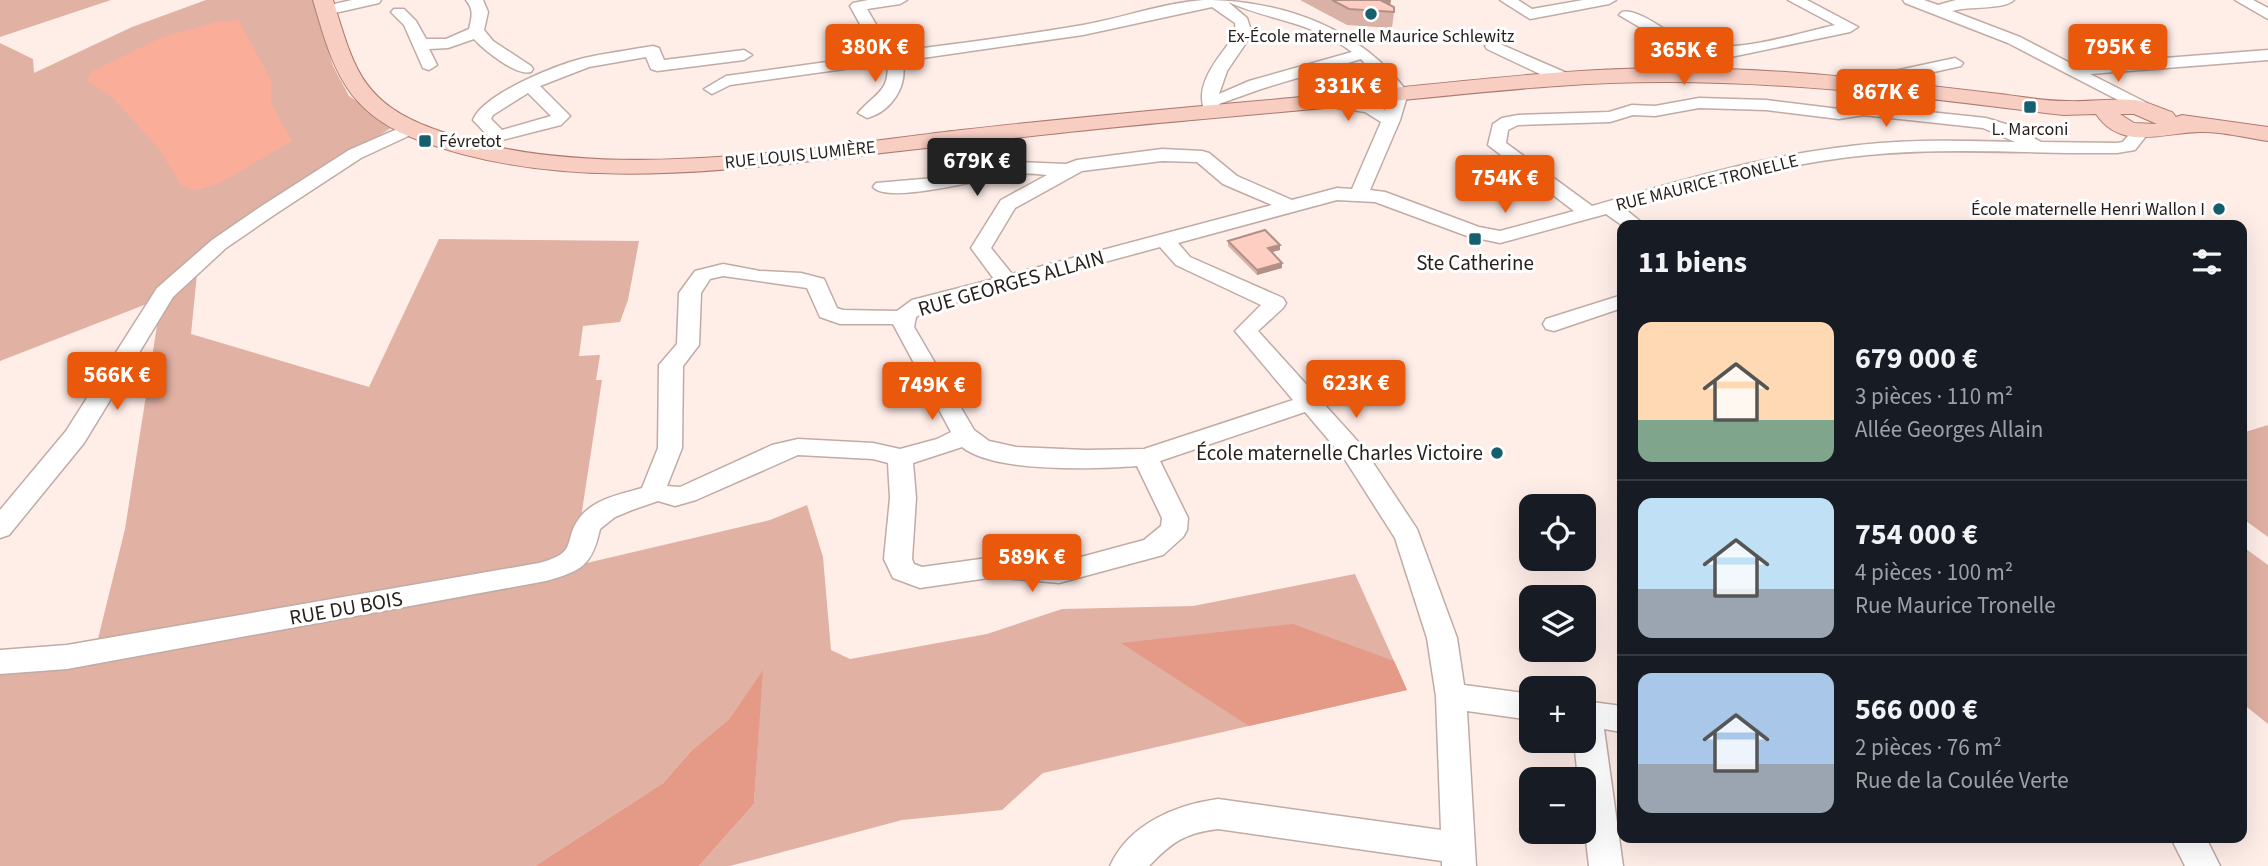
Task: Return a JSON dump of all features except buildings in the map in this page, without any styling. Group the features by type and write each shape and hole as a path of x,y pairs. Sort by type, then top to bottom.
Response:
{"main road":[{"name":"RUE LOUIS LUMIÈRE","path":"325,5 344,65 356,88 379,109 411,128 456,144 526,158 607,165 686,166 752,161 1211,105 1313,101 1563,78 1710,75 1852,85 2063,108 2112,106 2156,121"},
{"path":"2156,121 2267,135"}],"street":[{"path":"325,5 374,0"},
{"path":"417,42 445,44 463,39 476,31 480,12 478,3 473,0"},
{"path":"867,113 881,105 891,94 897,81 898,68 858,6 900,0"},
{"path":"1234,0 1311,22 1338,34 1364,52 1399,93 1391,120 1359,194"},
{"path":"1507,0 1530,14 1609,0"},
{"path":"1627,15 1681,45 1726,53 1850,27 1795,0"},
{"path":"1910,0 2014,40 2073,70 2112,106"},
{"path":"1939,10 1962,3 2007,0"},
{"path":"2242,0 2268,14"},
{"path":"712,89 726,81 1083,30 1219,1 1242,21 1244,34 1220,68 1210,93 1211,105 1255,85 1359,55"},
{"path":"399,12 415,28 417,42 429,65"},
{"path":"476,31 487,44 527,77 613,57 653,51 657,66 743,48 751,77"},
{"name":"RUE LOUIS LUMIÈRE","path":"1493,46 1563,78"},
{"path":"2073,70 2268,55"},
{"path":"1852,85 1955,63"},
{"path":"1313,101 1355,104 1370,108 1391,120"},
{"path":"1589,213 1497,145 1499,128 1518,120 1610,117 1632,110 1655,111 1699,103 1766,105 1839,114 1863,110 1986,123 2036,145"},
{"path":"1839,114 1881,149"},
{"name":"RUE MAURICE TRONELLE","path":"1359,194 1378,196 1493,237 1523,232 1765,164 1838,152 1929,146 2129,146 2156,121"},
{"path":"0,528 75,437 165,293 219,244 267,211 355,153 411,128"},
{"path":"1007,281 981,247 1008,204 1077,166 1162,155 1202,158 1230,180 1289,206"},
{"path":"883,187 946,183 1018,167 1069,170"},
{"name":"RUE GEORGES ALLAIN","path":"965,435 903,327 906,314 920,304 1289,206 1337,194 1359,194"},
{"path":"1609,208 1627,220"},
{"path":"1127,866 1157,834 1187,817 1218,814 1458,857 1451,696 1442,638 1408,536 1353,452 1247,331 1275,303 1183,261 1164,239"},
{"path":"905,318 840,317 828,312 816,284 801,279 760,277 723,270 702,275 690,293 688,345 671,365 670,448 654,487 657,492 675,497 687,494 798,447 873,451 900,458 946,444 965,435 981,448 1004,454 1119,459 1145,457 1311,402"},
{"path":"1553,324 1617,303"},
{"path":"900,458 903,498 898,559 903,571 920,578 995,567 1059,573 1153,548 1174,530 1175,518 1145,457"},
{"name":"RUE DU BOIS","path":"0,662 67,657 539,573 576,559 584,544 586,529 594,519 615,507 657,492"},
{"path":"1451,696 1519,705"},
{"path":"1596,715 1617,718"},
{"path":"1590,753 1606,866"},
{"path":"2191,843 2203,866"}],"shaded area":[{"path":"0,0 111,0 0,37"},
{"path":"206,0 313,0 333,66 349,96 394,126 242,223 197,274 191,334 369,387 439,239 639,241 628,300 620,322 583,326 579,356 600,355 596,380 602,380 582,511 578,565 770,520 807,505 823,557 831,650 850,659 987,634 1062,609 1193,606 1355,574 1407,690 1043,773 1002,810 902,820 730,866 699,866 754,804 762,672 729,719 692,750 663,783 535,866 0,866 0,651 97,643 125,529 159,313 157,300 0,361 0,43 33,59 34,73 132,27"},
{"path":"238,19 271,80 271,103 292,141 218,184 198,190 189,189 182,186 158,148 113,98 86,80 93,71 160,38 223,20 222,23"},
{"path":"2268,425 2268,537 2247,522 2247,431"},
{"path":"2247,550 2268,565 2268,724 2247,707"},
{"path":"1293,624 1394,661 1407,690 1249,726 1121,643"},
{"path":"763,670 754,804 699,866 535,866 663,783 692,750 729,719"}],"place":[{"name":"Ex-École maternelle Maurice Schlewitz","path":"1371,14"},
{"name":"L. Marconi","path":"2030,107"},
{"name":"Févretot","path":"425,141"},
{"name":"École maternelle Henri Wallon I","path":"2219,209"},
{"name":"Ste Catherine","path":"1475,239"},
{"name":"École maternelle Charles Victoire","path":"1497,453"}]}
